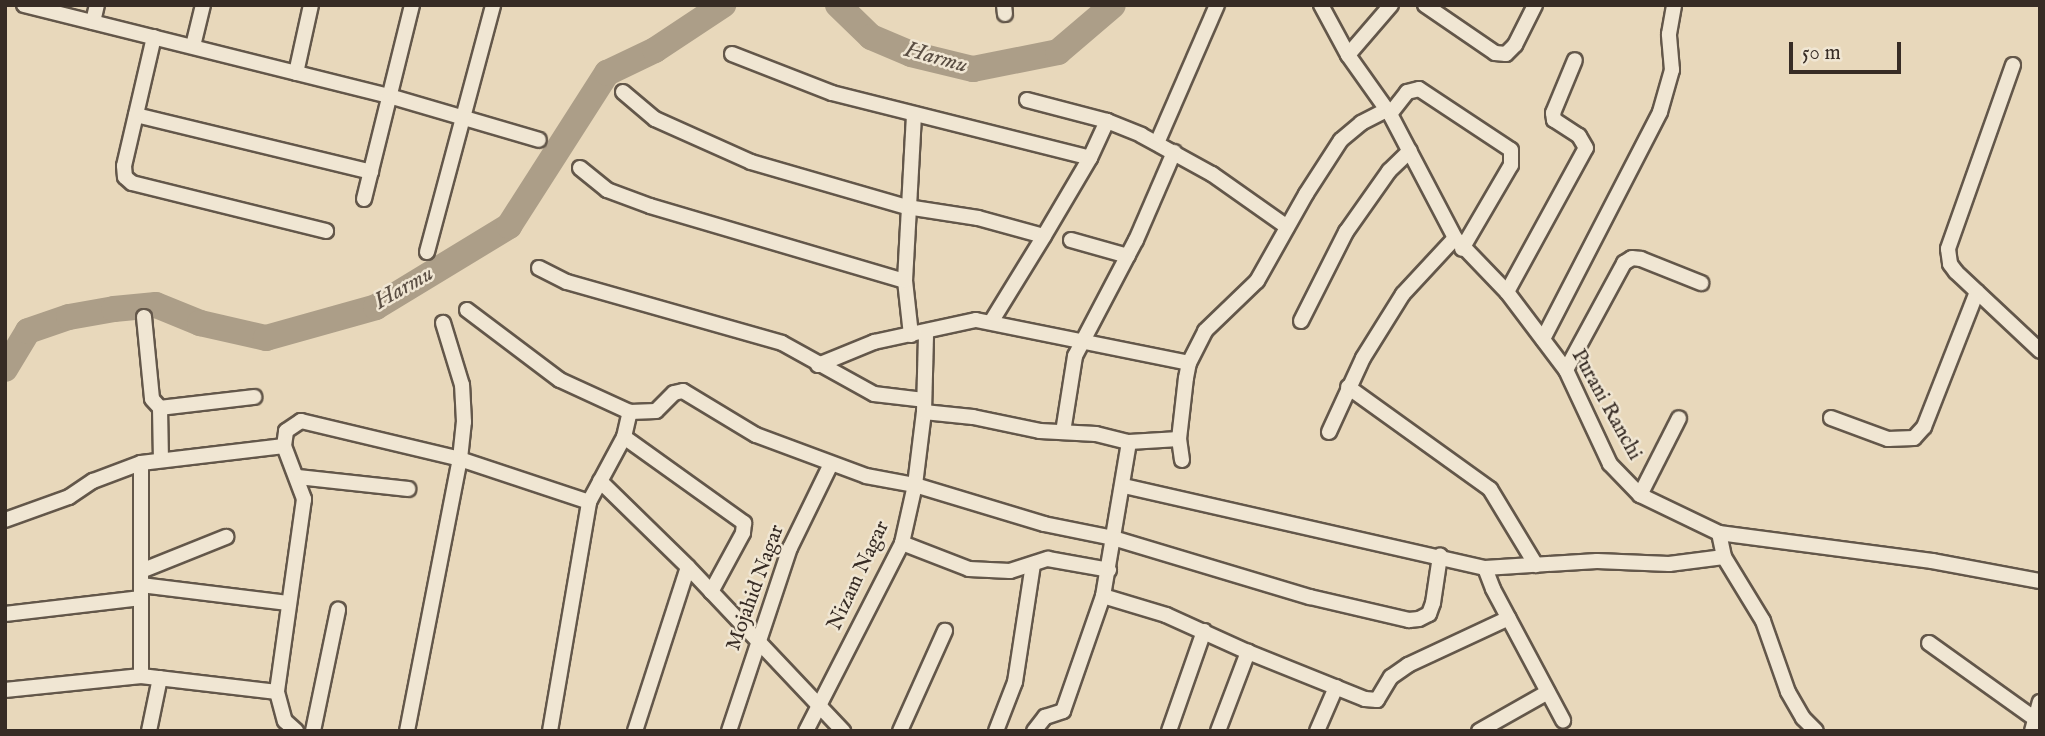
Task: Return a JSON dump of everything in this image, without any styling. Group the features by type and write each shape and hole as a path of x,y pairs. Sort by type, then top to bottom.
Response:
{"street":[{"path":"93,22 97,5"},
{"path":"193,46 203,5"},
{"path":"296,73 311,5"},
{"path":"364,199 412,5"},
{"path":"427,252 493,5"},
{"path":"1157,143 1217,5"},
{"name":"Purani Ranchi","path":"1321,5 1348,55 1388,112 1459,243 1507,292 1566,370 1610,464 1640,495 1719,533 1932,561 2040,581"},
{"path":"1348,55 1391,5"},
{"path":"1425,5 1495,53 1506,54 1515,45 1535,5"},
{"path":"1543,339 1660,112 1672,70 1669,34 1674,5"},
{"path":"31,6 389,96 539,140"},
{"path":"154,37 124,166 125,177 132,183 326,231"},
{"path":"732,54 832,93 1090,158"},
{"path":"1507,292 1583,156 1585,142 1559,125 1554,120 1553,113 1575,60"},
{"path":"2013,65 1948,249 1950,264 2040,351"},
{"path":"1182,460 1179,439 1189,363 1205,331 1257,281 1341,140 1361,123 1388,112 1407,92 1419,89 1511,150 1511,165 1459,243 1403,294 1348,387 1329,432"},
{"path":"623,92 655,119 751,162 907,207 978,219 1044,236"},
{"path":"1027,100 1107,121 1157,143 1287,227"},
{"path":"911,335 905,281 914,114"},
{"path":"136,116 371,172"},
{"path":"991,322 1090,158 1107,121"},
{"path":"1301,321 1346,232 1389,171 1410,151"},
{"path":"1063,432 1075,356 1128,256 1174,152"},
{"path":"580,168 607,190 650,206 905,281"},
{"path":"1071,240 1128,256"},
{"path":"1566,370 1623,263 1632,258 1642,259 1701,282"},
{"path":"540,268 568,282 782,343 874,394 924,406 1129,442 1179,439"},
{"path":"1830,418 1888,439 1914,438 1924,427 1977,292"},
{"path":"467,310 560,380 630,412 656,411 674,393 683,391 756,435 866,476 915,485 1044,524 1113,538 1310,597 1409,620 1429,614 1440,556"},
{"path":"144,317 152,399 160,408 161,458"},
{"path":"818,365 874,342 926,333 975,320 1189,363"},
{"path":"407,731 460,459 464,422 462,385 443,323"},
{"name":"Nizam Nagar","path":"806,731 902,543 915,485 924,406 926,333"},
{"path":"1348,387 1490,489 1536,565"},
{"path":"160,408 254,397"},
{"path":"550,731 589,502 624,437 630,412"},
{"path":"1640,495 1679,418"},
{"path":"296,731 285,720 277,692 303,499 298,477 284,446 286,432 302,421 460,459 589,502"},
{"path":"624,437 744,523 743,533 711,592"},
{"path":"1034,731 1045,717 1063,711 1103,596 1124,486 1129,442"},
{"path":"5,520 69,497 93,481 141,463 161,458 284,446"},
{"path":"141,463 141,676"},
{"name":"Mojahid Nagar","path":"729,731 790,548 831,464"},
{"path":"298,477 408,489"},
{"path":"600,481 688,567 842,731"},
{"path":"1124,486 1485,568 1597,561 1669,564 1724,557"},
{"path":"1719,533 1724,557 1763,621 1788,692 1803,719 1816,731"},
{"path":"5,614 141,585 226,537"},
{"path":"902,543 970,569 1010,571 1048,559 1109,570"},
{"path":"996,731 1015,682 1033,564"},
{"path":"635,731 688,567"},
{"path":"1485,568 1508,618 1563,720"},
{"path":"141,585 288,603"},
{"path":"1103,596 1166,615 1248,652 1365,699 1377,700 1391,677 1408,664 1508,618"},
{"path":"313,731 338,610"},
{"path":"1169,731 1204,631"},
{"path":"900,731 945,632"},
{"path":"1929,643 2034,725 2040,702"},
{"path":"1218,731 1248,652"},
{"path":"5,690 141,676 277,692"},
{"path":"149,731 160,678"},
{"path":"1317,731 1336,687"},
{"path":"1479,731 1548,692"}],"waterway":[{"name":"Harmu","path":"5,369 28,331 69,317 114,309 156,305 200,323 266,338 376,307 509,226 607,73 655,50 723,5"},
{"name":"Harmu","path":"838,5 871,37 911,54 973,69 1058,52 1113,5"}]}
